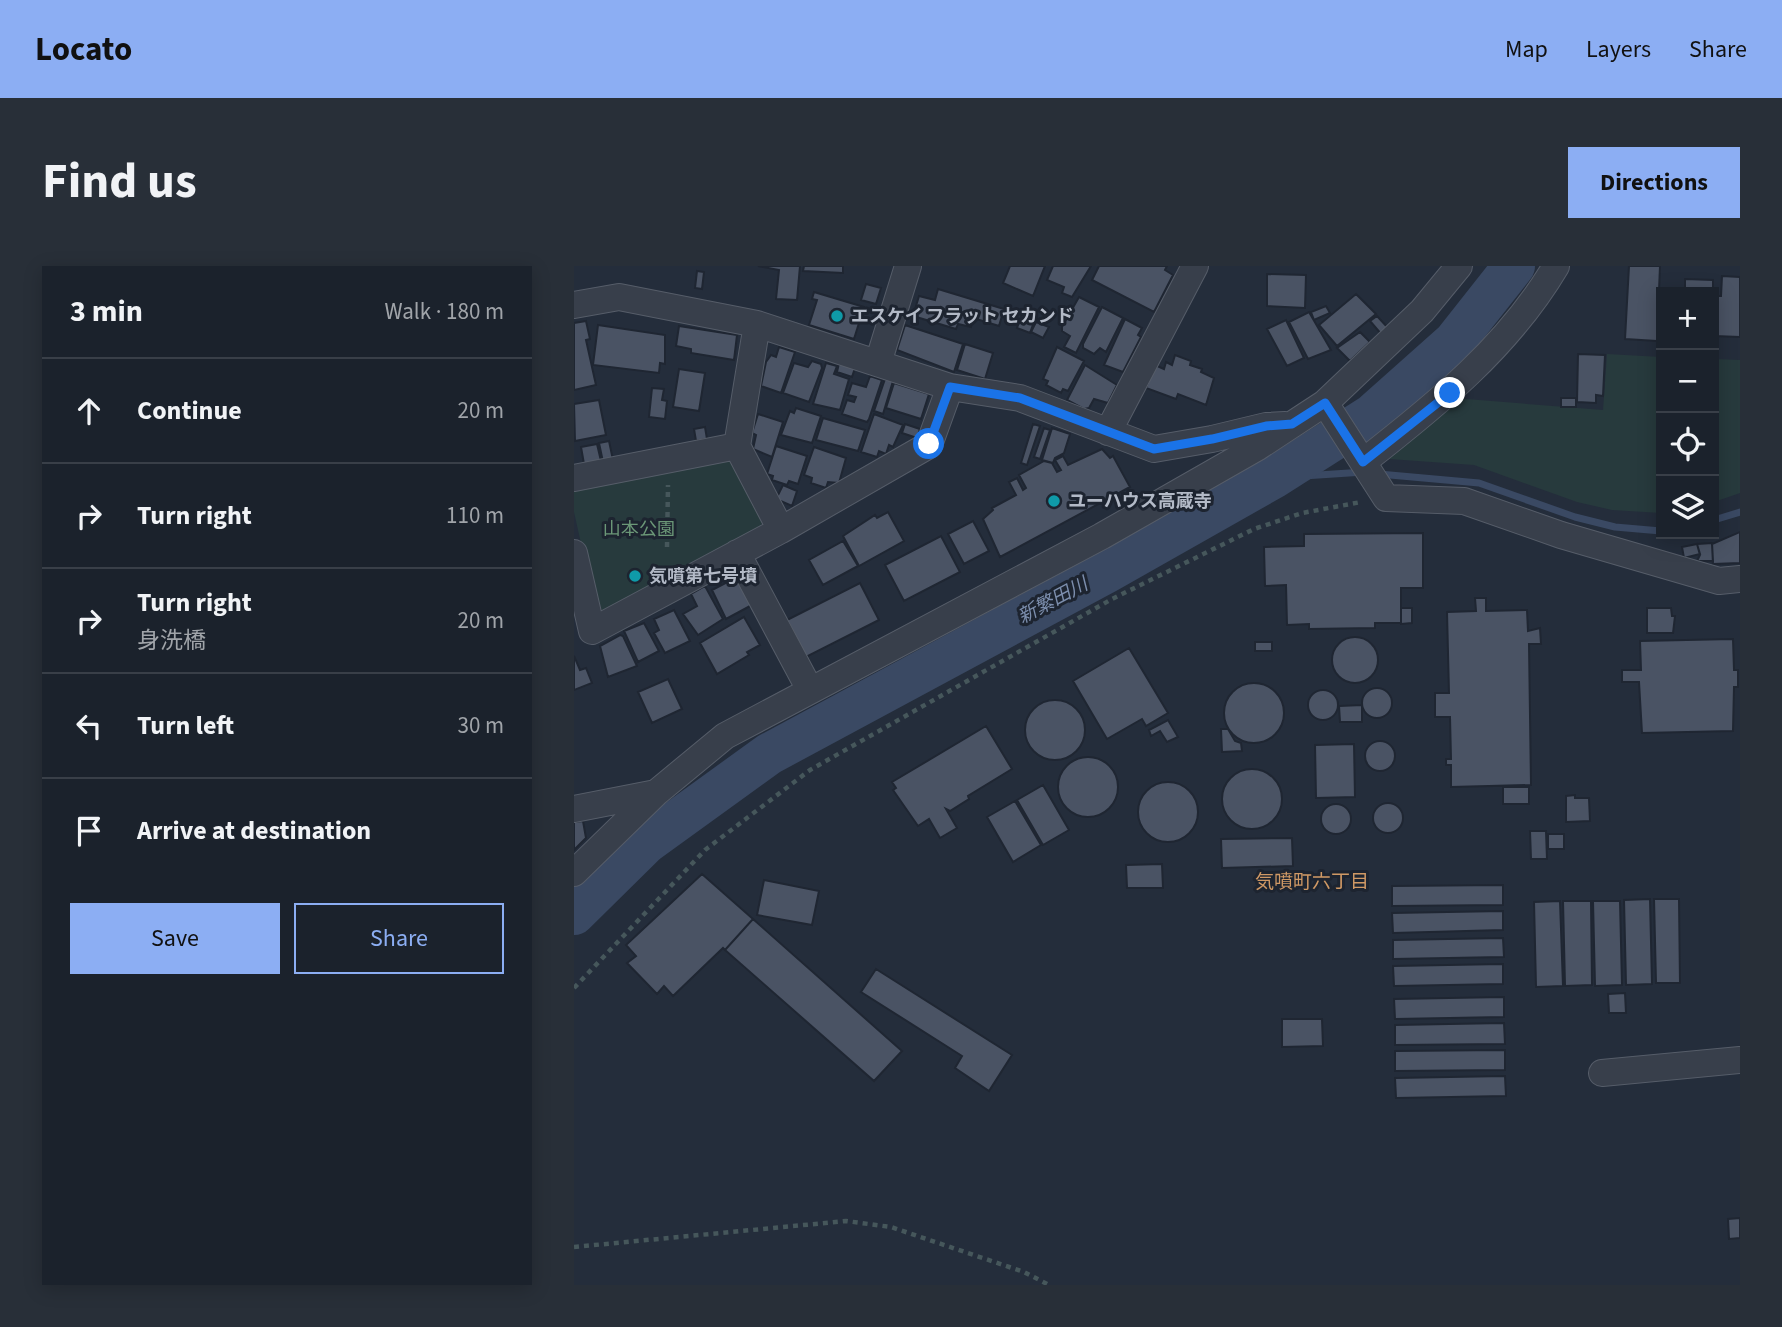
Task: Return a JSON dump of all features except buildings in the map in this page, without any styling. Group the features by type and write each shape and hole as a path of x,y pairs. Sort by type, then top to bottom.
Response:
{"street":[{"path":"878,363 908,266"},
{"path":"1108,432 1195,266"},
{"path":"574,873 656,793 725,736 1102,536 1325,403 1422,311 1460,266"},
{"path":"1363,462 1450,393 1532,306 1556,266"},
{"path":"574,305 619,297 757,324 950,387 1020,398 1154,449 1266,426 1292,424"},
{"path":"757,324 737,446 781,530"},
{"path":"574,552 578,592 592,631 781,530 929,444 950,387"},
{"path":"1325,403 1386,498 1464,501 1561,535 1719,580 1740,579"},
{"path":"574,478 737,446"},
{"path":"737,553 810,691"},
{"path":"574,809 656,793"},
{"path":"1602,1073 1740,1060"}],"path":[{"path":"667,547 670,477"},
{"path":"574,988 705,850 810,770 1112,599 1254,529 1302,513 1386,498"},
{"path":"574,1247 846,1221 891,1227 1024,1272 1049,1285"}],"green space":[{"path":"1607,354 1656,357 1656,513 1612,510 1577,502 1474,465 1375,458 1454,398 1603,410"},
{"path":"1719,359 1740,360 1740,493 1719,500"},
{"name":"山本公園","path":"721,457 731,461 763,519 760,529 605,614 596,610 574,512 574,483"}],"waterway":[{"name":"新繁田川","path":"574,914 646,843 769,754 1107,572 1273,478 1372,415 1454,342 1514,266"},
{"path":"1273,478 1364,472"},
{"path":"1379,474 1479,483 1575,517 1615,527 1656,531"},
{"path":"1719,518 1740,512"}],"place":[{"name":"エスケイ フラット セカンド","path":"837,316"},
{"name":"ユーハウス高蔵寺","path":"1054,501"},
{"name":"気噴第七号墳","path":"635,576"}],"district":[{"name":"気噴町六丁目","path":"1312,882"}],"route":[{"path":"929,444 950,387 1020,398 1154,449 1266,426 1292,424 1325,403 1363,462 1450,393"}]}
